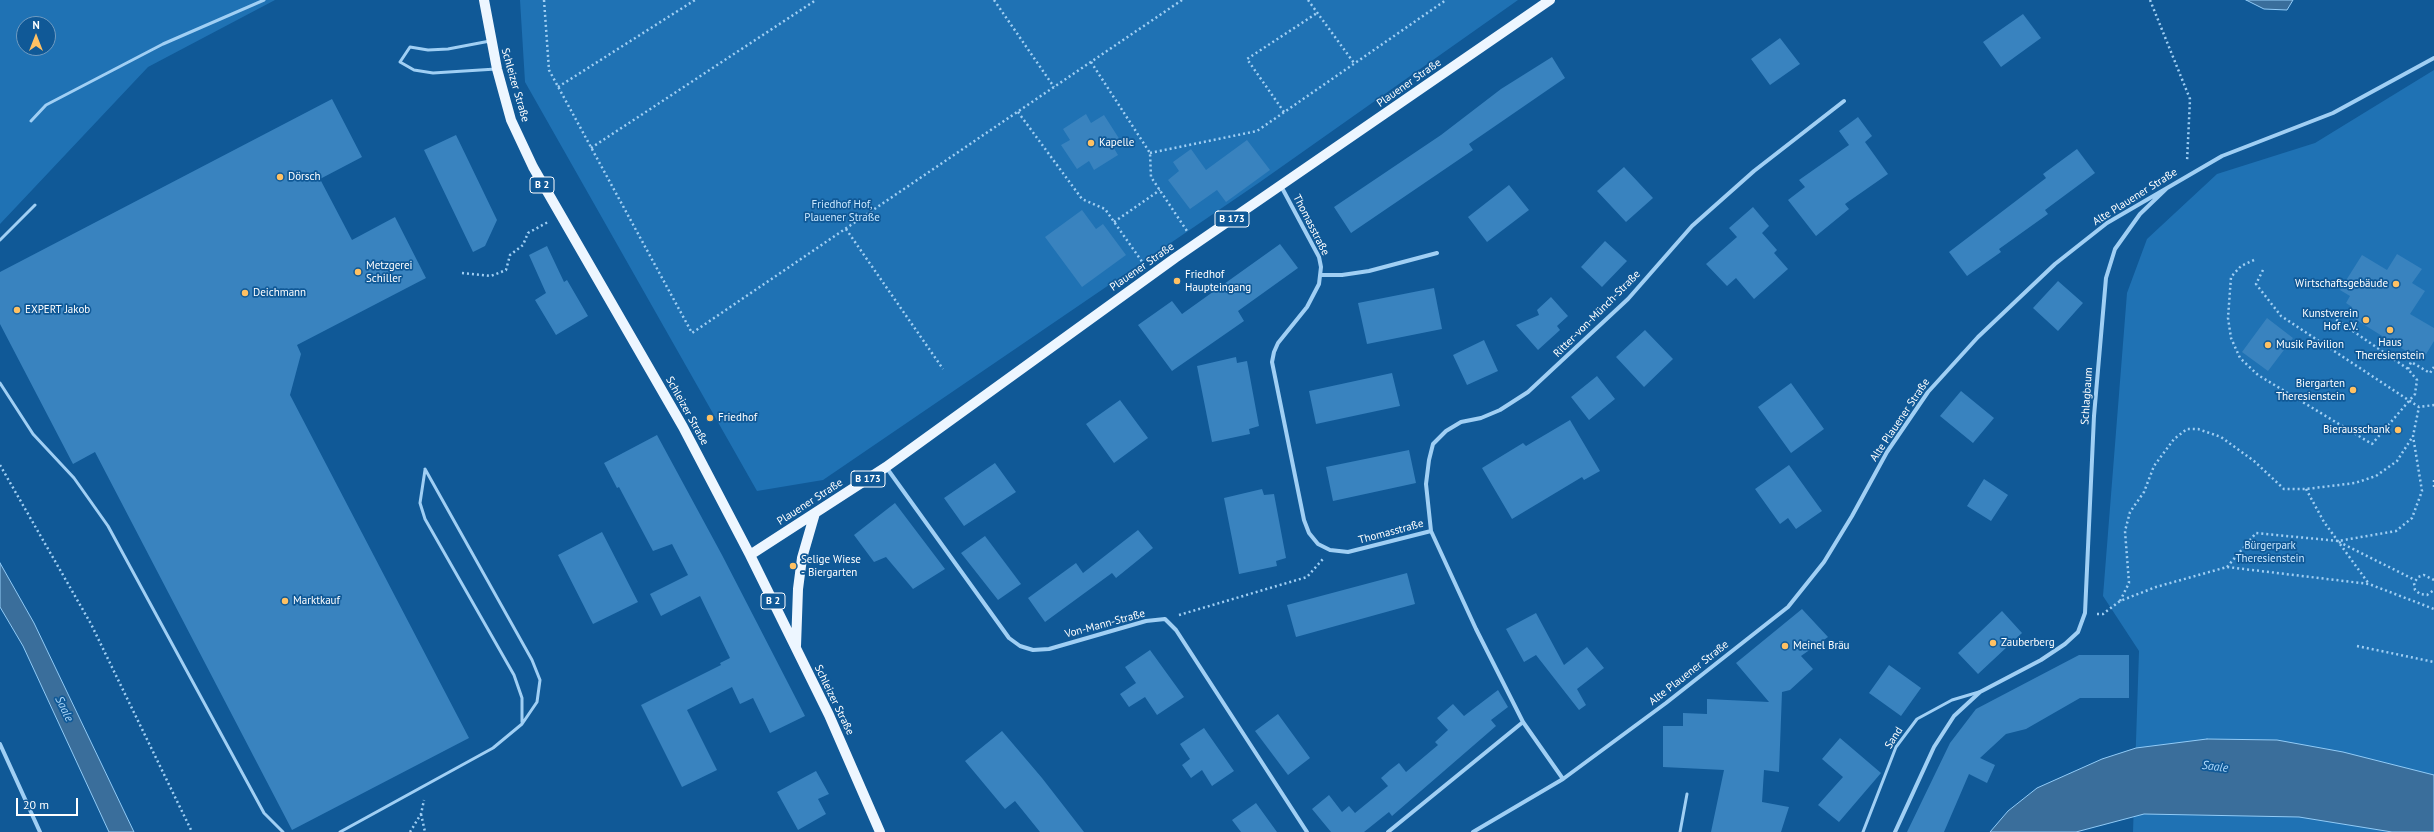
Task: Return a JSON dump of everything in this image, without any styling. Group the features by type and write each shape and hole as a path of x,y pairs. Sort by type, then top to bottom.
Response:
{"main road":[{"name":"Schleizer Straße","path":"484,0 490,41 497,69 512,120 532,167 683,427 750,555 855,771 880,832"},
{"name":"Plauener Straße","path":"750,555 886,467 1152,274 1550,0"},
{"path":"796,648 798,589 802,558 815,513"}],"street":[{"name":"Alte Plauener Straße","path":"1473,832 1563,779 1666,703 1788,607 1824,562 1852,516 1887,452 1928,392 1978,336 2054,264 2107,223 2172,183 2222,156 2333,113 2434,58"},
{"name":"Ritter-von-Münch-Straße","path":"1431,531 1426,484 1428,460 1433,444 1446,431 1461,422 1481,418 1500,410 1528,392 1628,299 1692,226 1754,171 1844,101"},
{"name":"Schlagbaum","path":"2078,632 2085,613 2094,416 2106,278 2115,250 2140,214 2172,183"},
{"name":"Thomasstraße","path":"1280,186 1319,257 1321,274 1319,284 1307,307 1278,343 1272,362 1304,520 1309,534 1318,544 1330,550 1348,552 1431,531 1476,629 1523,722 1563,779"},
{"path":"1321,274 1342,275 1369,271 1437,253"},
{"name":"Von-Mann-Straße","path":"886,467 1010,638 1020,646 1033,650 1049,649 1146,621 1165,619"},
{"path":"1165,619 1176,630 1306,832"},
{"name":"Sand","path":"1895,832 1934,746 1954,716 1980,692 2041,660 2065,644 2078,632"},
{"path":"1388,832 1523,722"},
{"path":"0,744 40,832"}],"lane":[{"path":"31,121 46,105 163,44 264,0"},
{"path":"490,41 448,49 428,50 410,47 400,62 414,70 433,73 497,69"},
{"path":"0,240 35,205"},
{"path":"0,383 33,434 74,478 108,526 264,813 283,832"},
{"path":"340,832 493,748 522,724 537,702 540,680 532,660 425,469 420,503 425,519 514,675 522,698 522,724"},
{"name":"Sand","path":"1863,832 1896,746 1917,719 1952,700 1980,692"},
{"path":"1680,832 1687,794"}],"path":[{"path":"544,0 548,70 692,333 1182,0"},
{"path":"558,87 695,0"},
{"path":"591,148 816,0"},
{"path":"994,0 1054,88"},
{"path":"1308,0 1354,64"},
{"path":"1150,153 1257,131 1446,0"},
{"path":"2150,0 2190,99 2186,176"},
{"path":"1284,112 1247,59 1317,13"},
{"path":"1091,62 1150,153 1151,177 1196,244"},
{"path":"1018,112 1082,200 1105,209 1152,274"},
{"path":"1114,222 1160,190"},
{"path":"462,274 491,276 506,270 510,255 523,245 528,233 561,216"},
{"path":"846,229 943,369"},
{"path":"2254,260 2241,266 2231,277 2228,318 2231,338 2240,358 2258,375 2372,444 2415,394 2417,380 2408,369 2334,318"},
{"path":"2263,270 2256,284 2282,316 2419,407 2434,405"},
{"path":"2408,369 2411,362 2430,373 2434,367"},
{"path":"2227,567 2256,533 2338,541 2396,531 2412,518 2422,491 2413,436 2419,407"},
{"path":"2120,601 2129,583 2125,531 2130,512 2144,492 2154,466 2174,439 2187,429 2198,429 2221,437 2254,461 2284,489 2306,489 2354,483 2376,476 2397,460 2413,436"},
{"path":"0,465 91,624 192,832"},
{"path":"2434,480 2434,489"},
{"path":"2306,489 2324,522 2369,584"},
{"path":"2338,541 2416,580"},
{"path":"1165,619 1307,577 1330,550"},
{"path":"2085,613 2103,614 2120,601 2156,587 2227,567 2369,584 2434,609"},
{"path":"2434,580 2424,575 2416,580 2414,587 2420,594 2427,596 2434,590"},
{"path":"2357,646 2434,662"},
{"path":"410,832 421,814 426,785"},
{"path":"421,814 425,832"}],"green space":[{"path":"0,0 275,0 148,67 0,224"},
{"name":"Friedhof Hof, Plauener Straße","path":"520,0 1518,0 1260,182 823,480 757,491 525,82"},
{"name":"Bürgerpark Theresienstein","path":"2434,70 2434,832 2133,832 2139,651 2103,596 2127,293 2147,239 2217,174 2315,143"}],"water":[{"path":"2246,0 2293,0 2287,10 2264,9"},
{"name":"Saale","path":"0,563 34,623 134,832 109,832 23,646 0,607"},
{"name":"Saale","path":"2207,739 2277,740 2343,752 2434,775 2434,832 2392,832 2299,817 2144,814 2076,832 1990,832 2008,811 2037,788 2102,759 2136,748"}],"building":[{"path":"2023,14 2041,38 2001,67 1983,42"},
{"path":"1780,38 1800,64 1770,85 1751,59"},
{"path":"1552,57 1565,78 1469,144 1473,150 1351,233 1334,207 1441,135 1501,89"},
{"name":"Marktkauf","path":"332,99 362,157 320,179 352,240 395,217 426,278 297,345 301,354 290,395 469,738 292,830 95,452 73,464 0,324 0,272"},
{"name":"Kapelle","path":"1086,114 1091,123 1104,115 1120,140 1112,145 1118,155 1094,170 1089,161 1077,169 1061,145 1070,140 1063,129"},
{"path":"1858,117 1872,136 1865,142 1888,174 1845,204 1849,209 1816,236 1788,200 1805,187 1799,180 1849,145 1839,131"},
{"path":"456,135 497,220 485,246 473,252 424,150"},
{"path":"1247,140 1270,170 1226,202 1217,190 1190,209 1168,180 1179,171 1173,162 1191,149 1206,170"},
{"path":"2077,149 2095,173 2045,210 2048,214 1999,249 2001,252 1967,276 1949,252 2046,178 2043,174"},
{"path":"1624,167 1653,198 1626,222 1597,191"},
{"path":"1509,185 1529,210 1487,242 1468,217"},
{"path":"1753,207 1769,226 1762,233 1777,250 1774,253 1788,269 1754,299 1736,278 1727,286 1706,264 1737,237 1729,228"},
{"path":"1082,210 1096,229 1103,224 1126,255 1082,287 1045,237"},
{"path":"1605,241 1627,261 1602,287 1581,267"},
{"path":"1280,244 1298,268 1238,311 1244,321 1172,371 1138,325 1172,301 1182,314"},
{"path":"547,246 564,282 567,280 588,316 556,335 535,300 546,293 529,255"},
{"path":"2397,254 2422,269 2412,283 2425,291 2410,314 2434,328 2434,341 2422,361 2347,314 2352,307 2346,303 2350,296 2340,290 2362,255 2387,270"},
{"path":"2058,281 2083,303 2058,331 2033,308"},
{"path":"1434,288 1442,329 1367,344 1358,303"},
{"path":"1551,297 1568,316 1557,326 1560,330 1538,350 1516,325 1539,315 1537,310"},
{"name":"Musik Pavilion","path":"2267,318 2293,338 2268,371 2242,352"},
{"path":"1645,330 1673,359 1644,387 1616,357"},
{"path":"1484,340 1498,371 1467,385 1453,355"},
{"path":"1236,357 1237,363 1247,361 1259,426 1249,429 1250,434 1212,442 1197,366"},
{"path":"1392,373 1400,406 1316,424 1309,391"},
{"path":"1597,376 1615,399 1589,420 1571,397"},
{"path":"1791,383 1824,429 1791,453 1758,407"},
{"path":"1961,391 1994,418 1973,443 1940,416"},
{"path":"1120,400 1148,438 1114,463 1086,424"},
{"path":"1570,420 1600,471 1584,480 1582,477 1512,519 1482,468 1523,443 1526,446"},
{"path":"657,435 722,555 805,716 770,733 753,698 740,704 732,687 687,710 717,770 682,787 641,705 721,665 720,663 730,658 700,596 661,616 650,594 688,575 672,544 653,551 619,487 617,488 604,463"},
{"path":"1409,450 1416,483 1333,501 1326,467"},
{"path":"995,463 1016,492 964,526 944,498"},
{"path":"1789,465 1822,511 1796,529 1788,518 1780,524 1755,489"},
{"path":"1984,479 2008,495 1991,521 1967,506"},
{"path":"1262,489 1264,495 1274,494 1286,558 1276,561 1277,566 1239,574 1224,498"},
{"path":"895,503 945,569 913,589 886,557 874,562 854,535"},
{"path":"1138,530 1153,548 1116,578 1112,573 1045,622 1028,598 1076,563 1083,573"},
{"path":"602,532 638,602 593,624 558,555"},
{"path":"985,536 1021,584 998,600 961,553"},
{"path":"1407,573 1415,604 1296,637 1287,605"},
{"path":"1802,609 1828,637 1801,656 1813,669 1790,690 1782,692 1779,772 1764,770 1762,802 1789,807 1781,832 1711,832 1724,770 1663,767 1663,726 1683,726 1683,713 1707,714 1707,699 1769,702 1736,663"},
{"path":"2002,611 2022,633 1978,674 1958,653"},
{"path":"1536,613 1564,665 1587,647 1604,668 1577,689 1586,705 1579,710 1536,655 1524,662 1506,629"},
{"path":"1150,650 1184,697 1157,715 1145,697 1129,707 1120,694 1136,683 1125,667"},
{"path":"2079,655 2129,655 2129,698 2080,698 2026,729 2006,734 1980,758 1995,765 1987,783 1969,774 1944,832 1907,832 1950,743 1976,709"},
{"path":"1889,665 1921,688 1901,716 1869,693"},
{"path":"1498,690 1508,707 1491,720 1496,726 1392,816 1389,812 1364,832 1331,832 1312,809 1329,795 1342,812 1349,806 1355,813 1388,786 1381,778 1390,770 1399,763 1406,772 1438,745 1435,742 1448,730 1437,718 1453,704 1464,716"},
{"path":"1278,714 1310,758 1288,775 1255,731"},
{"path":"1204,728 1234,771 1212,786 1202,770 1191,778 1182,765 1190,759 1180,744"},
{"path":"1002,731 1042,778 1084,832 1040,832 1015,801 1005,809 965,761"},
{"path":"1840,738 1881,773 1839,822 1818,805 1843,777 1822,759"},
{"path":"816,771 829,794 818,799 826,814 798,830 777,792"},
{"path":"1256,803 1277,832 1241,832 1232,820"}],"place":[{"name":"Kapelle","path":"1091,143"},
{"name":"Dörsch","path":"280,177"},
{"name":"Metzgerei Schiller","path":"358,272"},
{"name":"Friedhof Haupteingang","path":"1177,281"},
{"name":"Wirtschaftsgebäude","path":"2396,284"},
{"name":"Deichmann","path":"245,293"},
{"name":"EXPERT Jakob","path":"17,310"},
{"name":"Kunstverein Hof e.V.","path":"2366,320"},
{"name":"Haus Theresienstein","path":"2390,330"},
{"name":"Musik Pavilion","path":"2268,345"},
{"name":"Biergarten Theresienstein","path":"2353,390"},
{"name":"Friedhof","path":"710,418"},
{"name":"Bierausschank","path":"2398,430"},
{"name":"Selige Wiese - Biergarten","path":"793,566"},
{"name":"Marktkauf","path":"285,601"},
{"name":"Zauberberg","path":"1993,643"},
{"name":"Meinel Bräu","path":"1785,646"}]}
